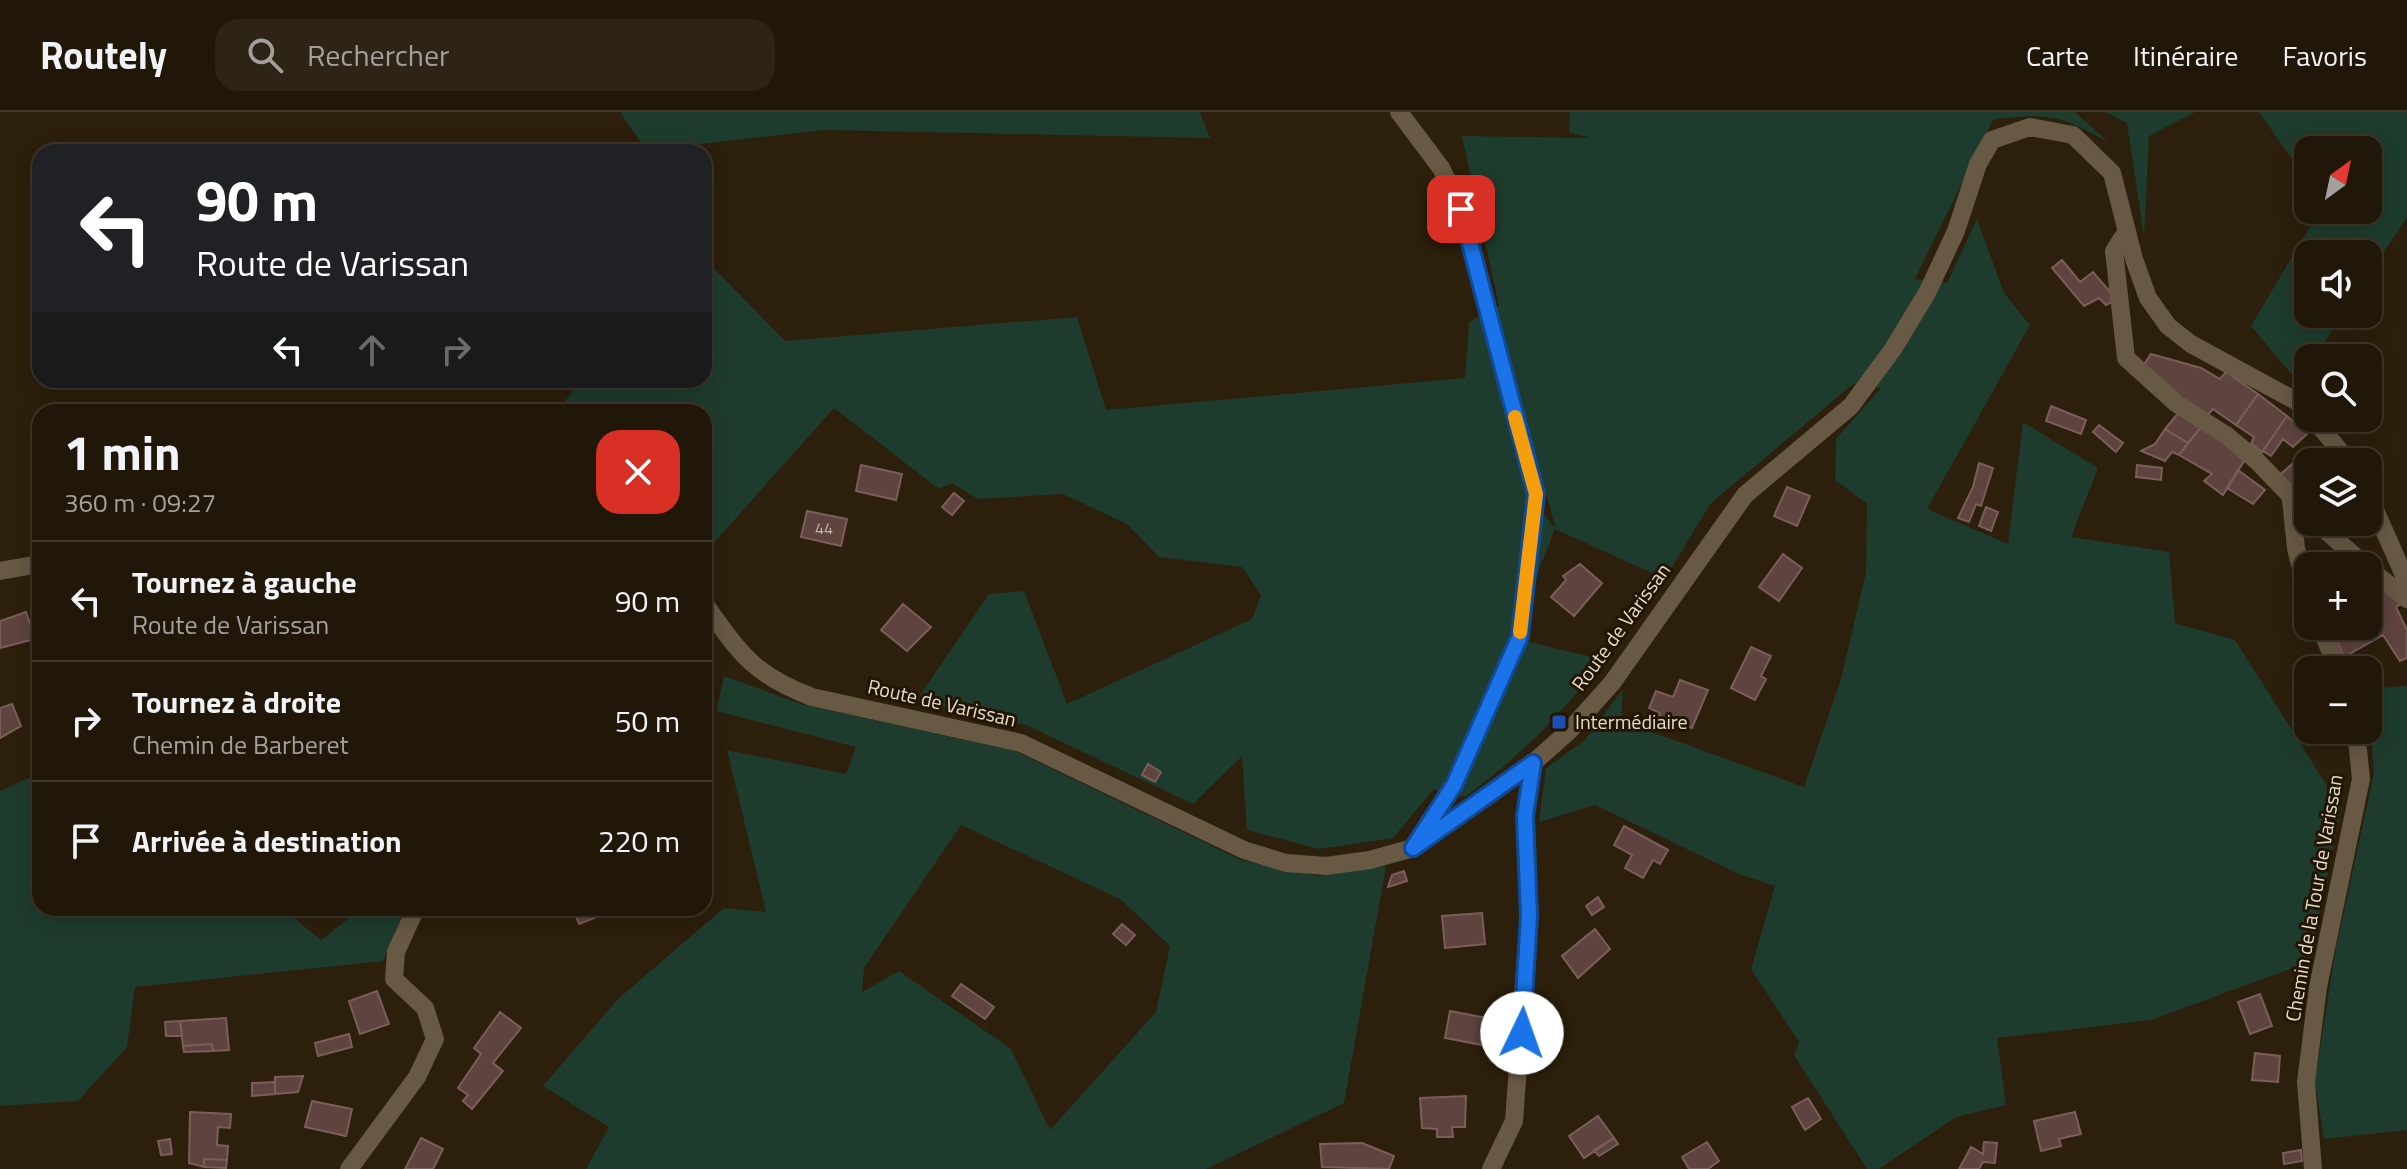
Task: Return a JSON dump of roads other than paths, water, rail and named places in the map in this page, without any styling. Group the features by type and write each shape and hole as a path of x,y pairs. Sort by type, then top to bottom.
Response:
{"street":[{"path":"1399,112 1441,168 1461,209 1536,494 1520,636 1454,785 1413,848"},
{"name":"Route de Varissan","path":"712,614 747,662 779,684 812,697 1021,743 1244,850 1286,863 1326,866 1370,860 1413,848 1533,763 1569,731 1612,683 1745,495 1851,406 1893,349 1927,293 1956,231 1978,164 1992,140 2030,127 2073,135 2112,173 2148,298 2168,326 2191,344 2294,400"},
{"path":"2127,231 2114,251 2126,358 2177,404 2226,435 2257,461 2294,502"},
{"path":"2324,432 2338,448"},
{"path":"2291,500 2297,552"},
{"path":"2382,526 2407,582"},
{"path":"2332,536 2350,552"},
{"path":"0,571 32,565"},
{"path":"2382,579 2407,599"},
{"name":"Chemin de la Tour de Varissan","path":"2313,1169 2306,1082 2318,987 2361,779 2357,744"},
{"path":"1491,1169 1514,1121 1529,916 1525,816 1533,763"},
{"path":"349,1169 417,1077 435,1039 425,1008 394,979 396,952 412,916"}],"place":[{"name":"Intermédiaire","path":"1559,722"}]}
